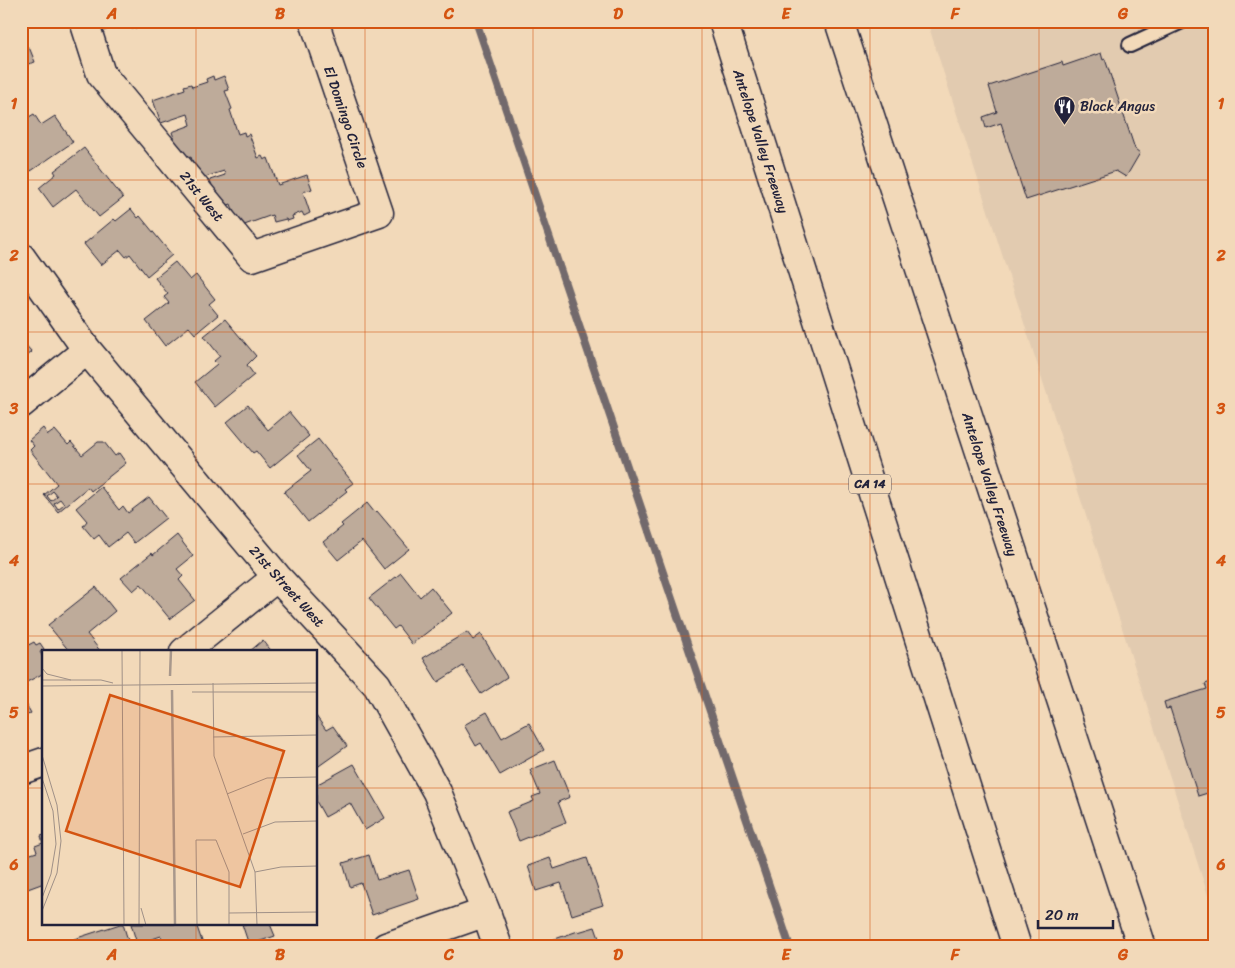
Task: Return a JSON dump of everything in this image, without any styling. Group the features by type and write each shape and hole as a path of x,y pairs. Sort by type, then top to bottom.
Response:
{"main road":[{"name":"21st West","path":"84,21 101,74 252,257 379,213"},
{"name":"El Domingo Circle","path":"314,21 379,213"},
{"name":"Antelope Valley Freeway","path":"723,21 1017,947"},
{"name":"Antelope Valley Freeway","path":"839,21 1142,947"},
{"name":"21st Street West","path":"21,257 87,350 277,577 377,685 437,792 486,912 498,947"},
{"path":"21,404 87,350"},
{"path":"186,650 277,577"},
{"path":"21,770 42,763"},
{"path":"386,947 486,912"}],"lane":[{"path":"1130,45 1182,21"}],"shaded area":[{"path":"927,21 1214,21 1214,914"}],"building":[{"path":"93,21 156,21 150,23 151,26 144,28 143,26 132,29 130,22 97,33"},
{"path":"21,33 35,62 21,66"},
{"name":"Black Angus","path":"1101,53 1103,60 1105,59 1135,149 1140,153 1126,177 1116,171 1026,200 1001,123 986,128 983,117 997,112 989,86 1062,62 1063,66"},
{"path":"213,76 214,80 224,76 229,90 225,91 238,134 244,132 245,136 249,134 258,158 262,156 264,160 268,158 278,185 307,175 312,189 303,192 310,213 304,216 302,212 292,216 293,219 274,222 272,215 239,227 231,204 220,208 210,180 225,175 224,171 199,179 191,157 182,161 172,132 191,125 188,114 161,123 153,100 185,89 184,86 191,84 192,87 207,82 206,79"},
{"path":"34,114 41,125 55,116 73,142 31,171 21,157 21,117 24,120"},
{"path":"84,148 123,198 99,217 76,189 53,207 39,188 56,174 54,171"},
{"path":"131,209 138,218 140,216 172,255 147,276 130,254 126,257 120,250 101,265 84,244 114,219 116,221"},
{"path":"175,262 190,280 196,275 215,299 209,304 218,315 195,334 189,327 165,346 146,321 169,303 164,297 168,294 155,278"},
{"path":"225,319 256,356 247,365 254,375 215,407 195,382 217,364 214,361 220,356 204,336"},
{"path":"21,340 32,352 21,361"},
{"path":"248,405 268,430 289,412 309,436 270,468 256,451 253,453 227,422"},
{"path":"43,428 48,435 55,430 68,445 71,442 82,455 98,442 104,442 115,456 119,453 126,463 91,491 88,487 58,512 44,495 57,484 30,450 34,446 29,440","holes":["53,491 57,496 51,501 47,496","60,499 64,504 58,509 54,503"]},
{"path":"318,439 353,483 345,489 347,491 308,522 284,492 311,471 298,455"},
{"path":"101,487 119,510 123,506 128,513 149,497 166,518 134,543 126,533 108,547 99,535 94,539 83,526 87,521 76,508"},
{"path":"367,503 375,513 377,511 409,549 384,569 362,541 338,560 323,542 343,526 341,524"},
{"path":"177,535 193,556 177,569 183,576 179,580 195,600 170,619 141,584 133,591 121,578"},
{"path":"401,573 420,597 431,587 452,613 412,644 398,626 394,629 369,598"},
{"path":"96,587 115,611 87,634 99,650 68,650 48,625"},
{"path":"467,632 473,640 481,634 507,677 481,694 463,666 438,682 423,658"},
{"path":"263,640 270,650 251,650"},
{"path":"34,642 36,645 40,643 44,649 40,652 42,656 42,674 25,683 27,687 21,690 21,649"},
{"path":"1214,681 1214,791 1198,796 1170,708 1166,709 1164,702 1207,689 1205,684"},
{"path":"21,695 31,713 21,719"},
{"path":"487,712 502,738 529,723 544,750 500,775 481,743 476,746 464,725"},
{"path":"318,719 326,730 333,726 347,746 318,767"},
{"path":"555,760 570,797 558,802 566,822 519,841 507,812 534,801 532,797 540,794 530,770"},
{"path":"354,764 385,818 365,830 350,803 325,817 318,805 318,784"},
{"path":"42,843 42,884 25,890 21,879 21,857 37,852 35,846"},
{"path":"369,855 377,880 409,870 419,899 372,915 361,883 350,887 343,863"},
{"path":"550,858 554,869 587,858 603,905 572,915 561,883 536,891 528,866"},
{"path":"114,926 124,926 130,947 77,947 74,939"},
{"path":"132,926 197,926 204,947 170,947 168,942 164,944 161,936 137,944"},
{"path":"243,926 271,926 275,936 249,945"},
{"path":"595,927 602,947 555,947 552,940 578,931"}],"waterway":[{"path":"476,21 790,947"}],"place":[{"name":"Black Angus","path":"1064,125"}]}
